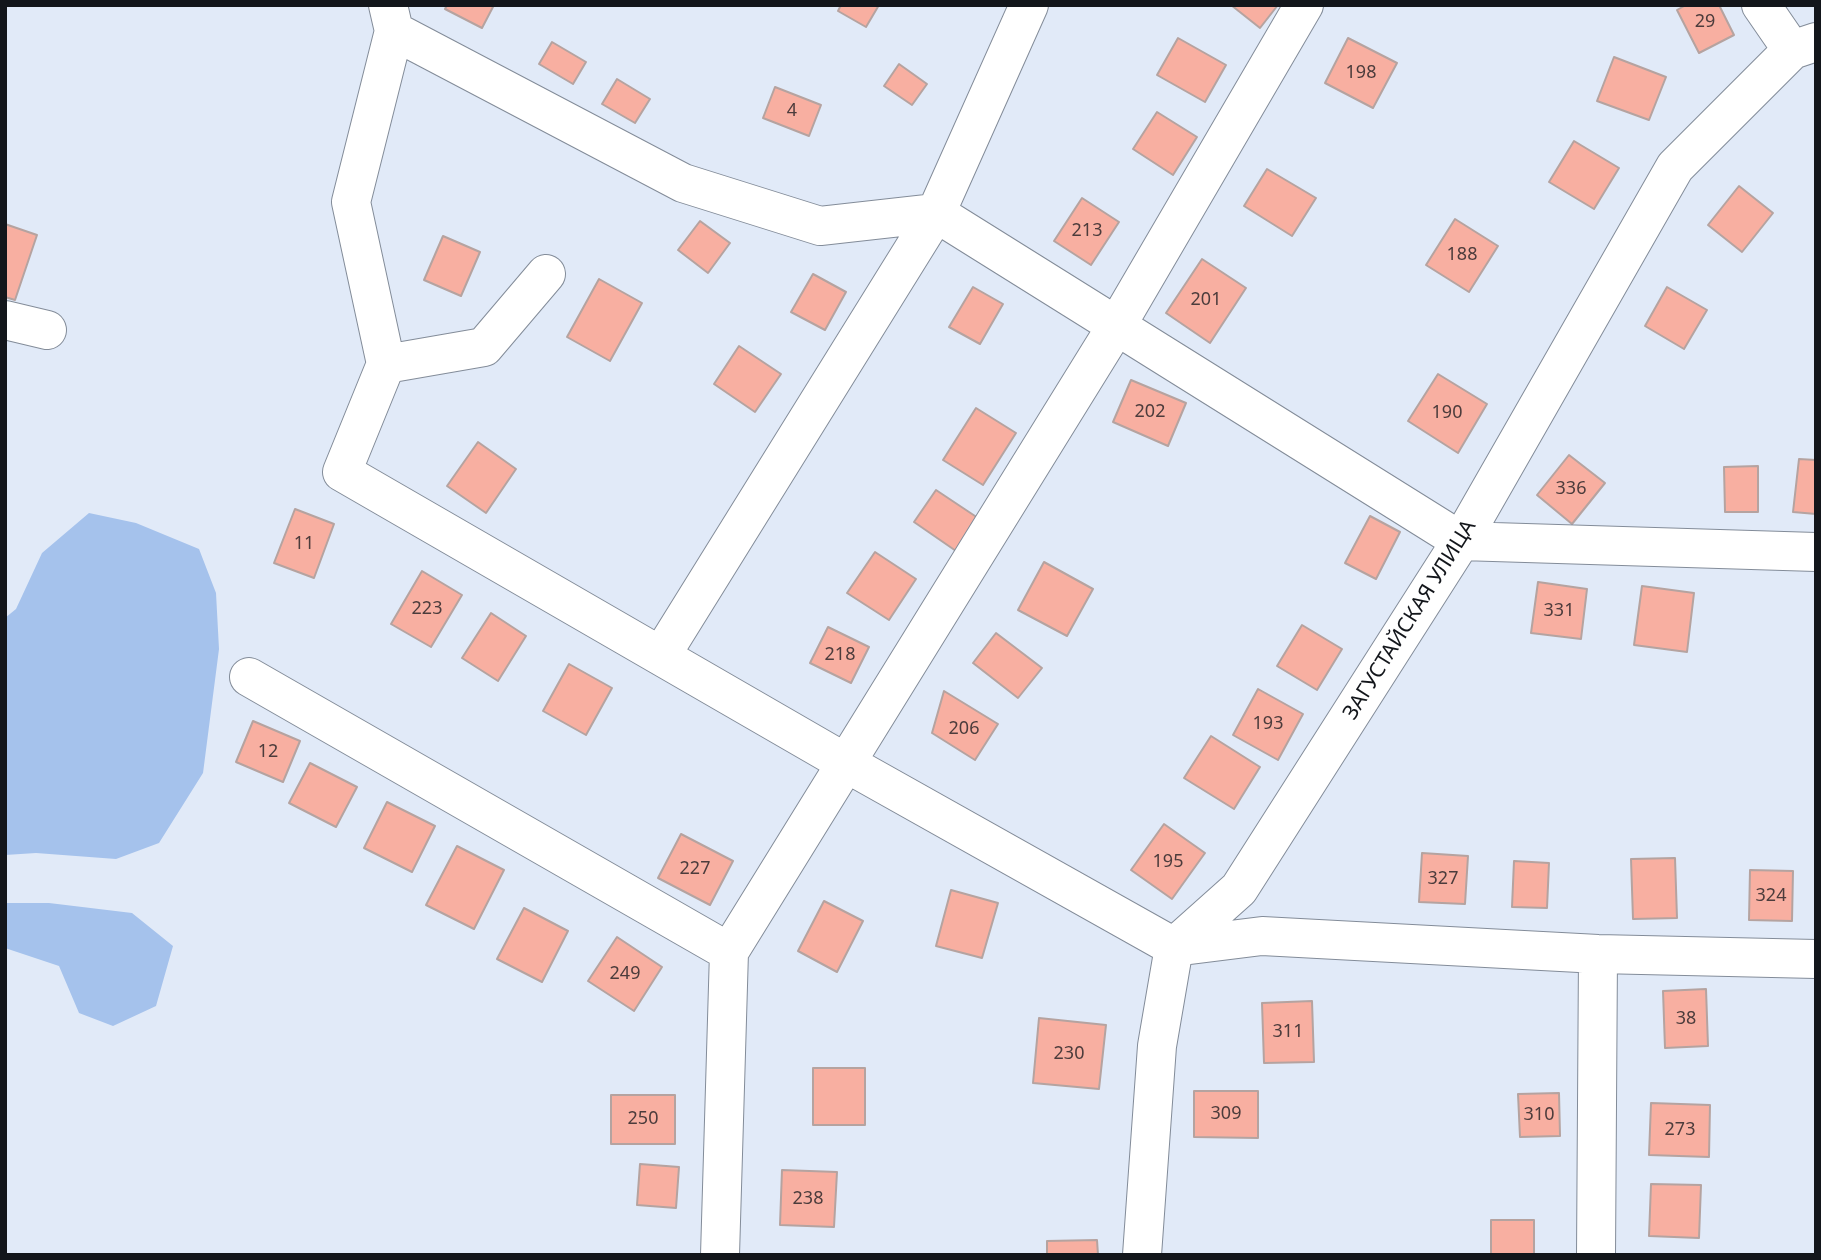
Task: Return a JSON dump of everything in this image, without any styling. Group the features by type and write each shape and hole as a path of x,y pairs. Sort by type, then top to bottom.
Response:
{"street":[{"path":"662,654 936,213 1029,5"},
{"path":"720,1255 729,952 1116,325 1304,5"},
{"path":"1761,5 1804,46"},
{"path":"1816,552 1461,541 936,213 820,226 683,183 391,18 351,202 386,364 342,472 662,654 846,763 1174,947 1262,936 1598,954 1816,959"},
{"name":"ЗАГУСТАЙСКАЯ УЛИЦА","path":"1174,947 1239,889 1461,541 1675,167 1804,46"},
{"path":"386,364 484,346 546,274"},
{"path":"5,320 47,330"},
{"path":"249,677 729,952"},
{"path":"1142,1255 1157,1046 1174,947"},
{"path":"1596,1255 1598,954"}],"shaded area":[{"path":"89,513 136,523 199,549 216,593 219,649 203,773 159,843 116,859 36,853 5,855 5,618 16,609 42,553"},
{"path":"5,903 49,903 132,913 173,946 156,1006 113,1026 79,1013 59,966 5,948"}],"building":[{"path":"447,5 494,5 482,28 445,9"},
{"path":"841,5 879,5 866,27 838,11"},
{"path":"1231,5 1278,5 1260,28"},
{"path":"1686,5 1719,5 1734,35 1699,53 1677,10"},
{"path":"1178,38 1226,65 1205,102 1157,75"},
{"path":"1348,38 1397,63 1373,108 1325,83"},
{"path":"552,42 586,62 573,84 539,64"},
{"path":"1614,57 1666,77 1649,120 1597,101"},
{"path":"899,64 927,84 912,105 884,86"},
{"path":"617,79 650,99 635,123 602,104"},
{"path":"775,87 821,105 809,136 763,118"},
{"path":"1157,112 1197,137 1173,175 1133,149"},
{"path":"1574,141 1619,168 1594,209 1549,182"},
{"path":"1267,169 1316,198 1292,236 1244,206"},
{"path":"1739,186 1773,213 1742,252 1708,225"},
{"path":"1082,198 1119,222 1091,265 1054,241"},
{"path":"1455,219 1498,246 1469,292 1426,265"},
{"path":"700,221 730,243 708,273 678,250"},
{"path":"5,224 37,235 15,300 5,297"},
{"path":"443,236 480,252 461,296 424,280"},
{"path":"1202,259 1246,288 1210,343 1166,313"},
{"path":"813,274 846,292 825,330 791,312"},
{"path":"599,279 642,303 610,361 567,337"},
{"path":"973,287 1003,304 980,344 949,327"},
{"path":"1667,287 1707,310 1684,349 1645,326"},
{"path":"739,346 781,374 755,412 714,384"},
{"path":"1438,374 1487,404 1458,453 1408,421"},
{"path":"1131,380 1186,403 1168,446 1113,422"},
{"path":"976,408 1016,433 983,485 943,460"},
{"path":"478,442 516,469 486,513 447,486"},
{"path":"1569,455 1605,483 1572,524 1537,495"},
{"path":"1799,459 1816,460 1816,514 1793,512"},
{"path":"1758,466 1758,512 1725,512 1724,467"},
{"path":"936,490 978,518 956,551 914,522"},
{"path":"295,509 334,524 314,578 274,563"},
{"path":"1370,516 1400,532 1376,579 1345,563"},
{"path":"875,552 916,579 889,620 847,593"},
{"path":"1044,562 1093,589 1067,636 1018,610"},
{"path":"422,571 462,595 431,647 391,624"},
{"path":"1538,582 1587,589 1581,639 1531,633"},
{"path":"1642,586 1694,593 1687,652 1634,645"},
{"path":"491,613 526,636 498,681 462,658"},
{"path":"1302,625 1342,649 1317,690 1277,666"},
{"path":"828,627 869,647 851,683 810,663"},
{"path":"996,633 1042,668 1018,698 973,663"},
{"path":"569,664 612,688 586,735 543,711"},
{"path":"1258,689 1303,714 1278,760 1233,735"},
{"path":"944,691 998,724 975,760 932,733"},
{"path":"253,721 300,741 283,782 236,762"},
{"path":"1211,736 1260,767 1234,809 1184,778"},
{"path":"310,763 357,787 336,827 289,803"},
{"path":"387,802 435,826 412,872 364,848"},
{"path":"1164,824 1205,853 1172,899 1131,870"},
{"path":"681,834 733,861 710,905 658,878"},
{"path":"457,846 504,870 474,929 426,905"},
{"path":"1422,853 1468,856 1465,904 1419,902"},
{"path":"1675,858 1677,918 1633,919 1631,859"},
{"path":"1514,861 1549,863 1547,908 1512,907"},
{"path":"1750,870 1793,871 1792,921 1749,920"},
{"path":"951,890 998,903 982,958 936,946"},
{"path":"824,901 863,921 837,972 798,951"},
{"path":"524,908 568,931 542,982 497,959"},
{"path":"617,937 662,967 634,1011 588,981"},
{"path":"1706,989 1708,1046 1665,1048 1663,991"},
{"path":"1312,1001 1314,1062 1264,1063 1262,1003"},
{"path":"1039,1018 1106,1025 1099,1089 1033,1083"},
{"path":"813,1068 865,1068 865,1125 813,1125"},
{"path":"1194,1091 1258,1091 1258,1138 1194,1137"},
{"path":"1559,1093 1560,1136 1520,1137 1518,1094"},
{"path":"611,1095 675,1095 675,1144 611,1144"},
{"path":"1651,1103 1710,1105 1709,1157 1649,1155"},
{"path":"640,1164 679,1167 676,1208 637,1205"},
{"path":"782,1170 837,1172 834,1227 780,1225"},
{"path":"1651,1184 1701,1185 1699,1238 1649,1236"},
{"path":"1491,1220 1534,1220 1534,1255 1491,1255"},
{"path":"1097,1240 1098,1255 1047,1255 1047,1241"}]}
